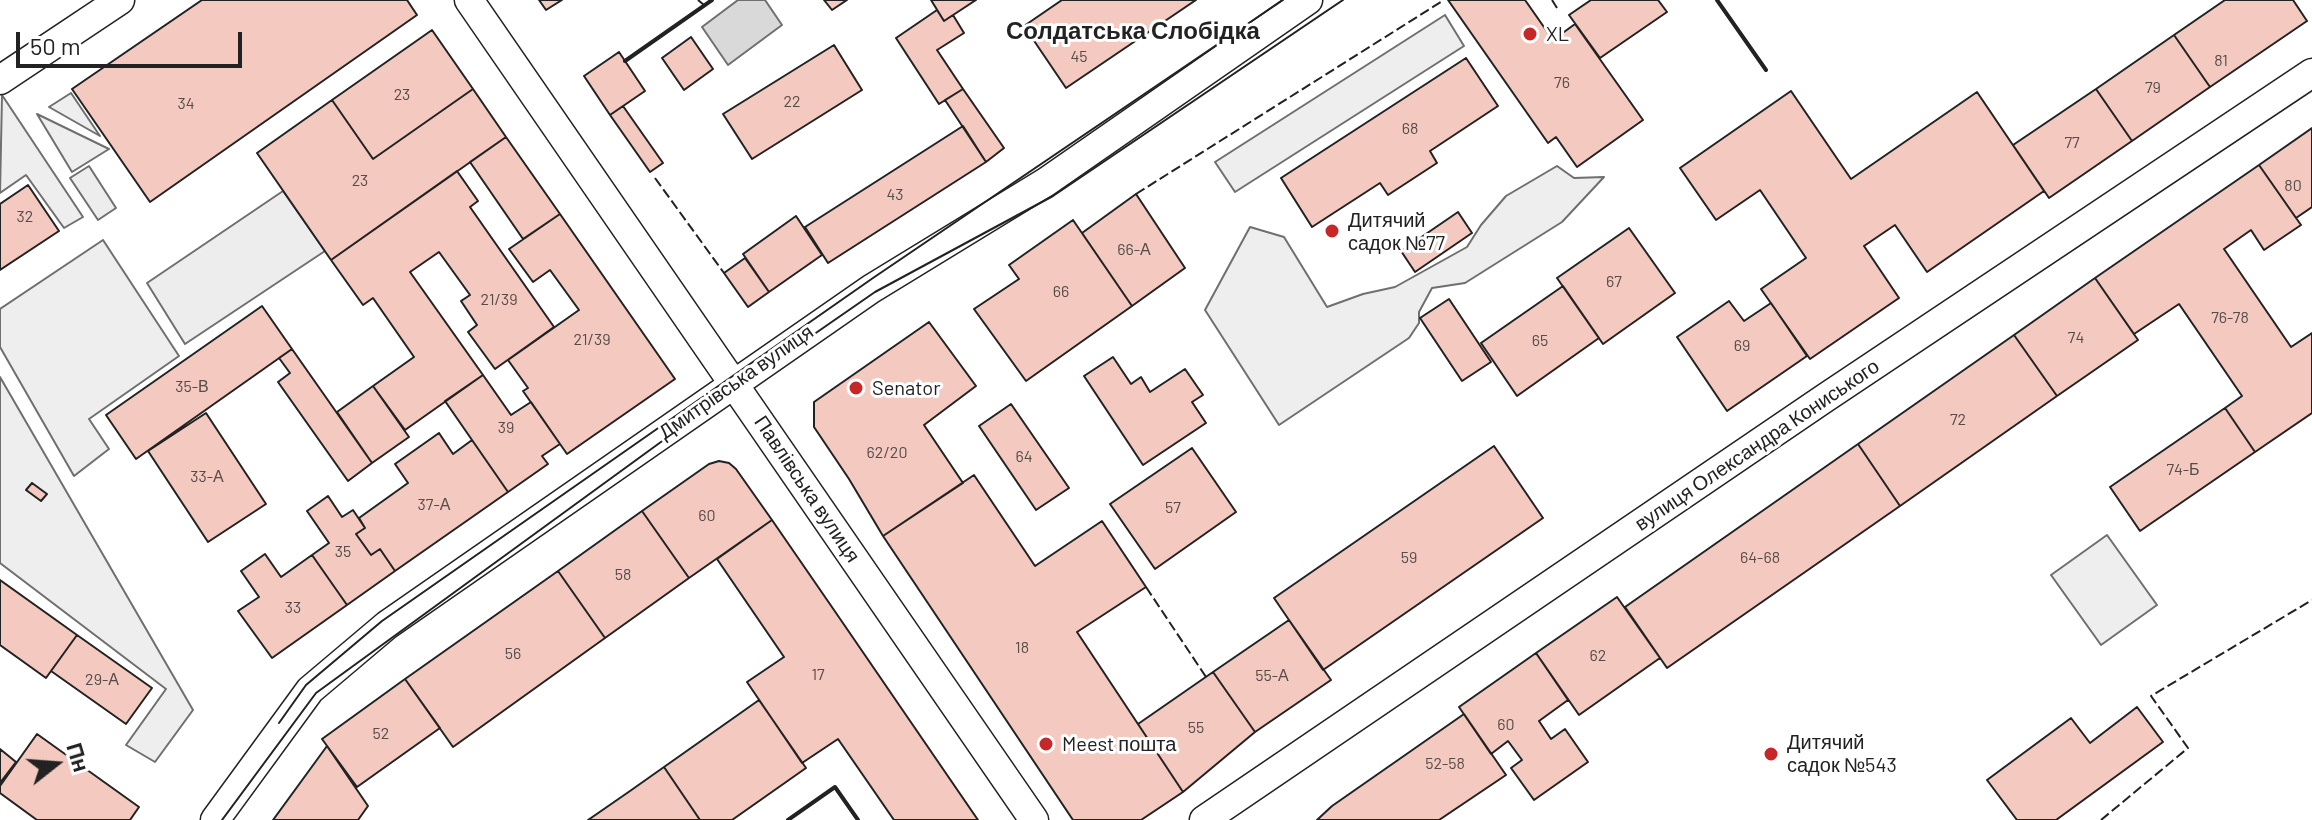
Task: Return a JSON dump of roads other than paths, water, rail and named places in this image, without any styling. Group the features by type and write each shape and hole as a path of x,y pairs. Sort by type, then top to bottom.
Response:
{"street":[{"path":"0,80 120,0"},
{"name":"Павлівська вулиця","path":"469,0 1034,820"},
{"name":"Дмитрівська вулиця","path":"215,820 310,690 387,625 871,289 1046,182 1308,0"},
{"name":"вулиця Олександра Кониського","path":"1204,820 1851,380 2312,73"}],"tram line":[{"path":"279,723 306,685 382,621 873,278 1283,0"},
{"path":"222,820 316,693 709,407 875,292 1053,196 1343,0"}],"place":[{"name":"XL","path":"1530,34"},
{"name":"Дитячий садок №77","path":"1332,231"},
{"name":"Senator","path":"856,388"},
{"name":"Meest пошта","path":"1046,744"},
{"name":"Дитячий садок №543","path":"1771,754"}],"district":[{"name":"Солдатська Слобідка","path":"1133,31"}]}
